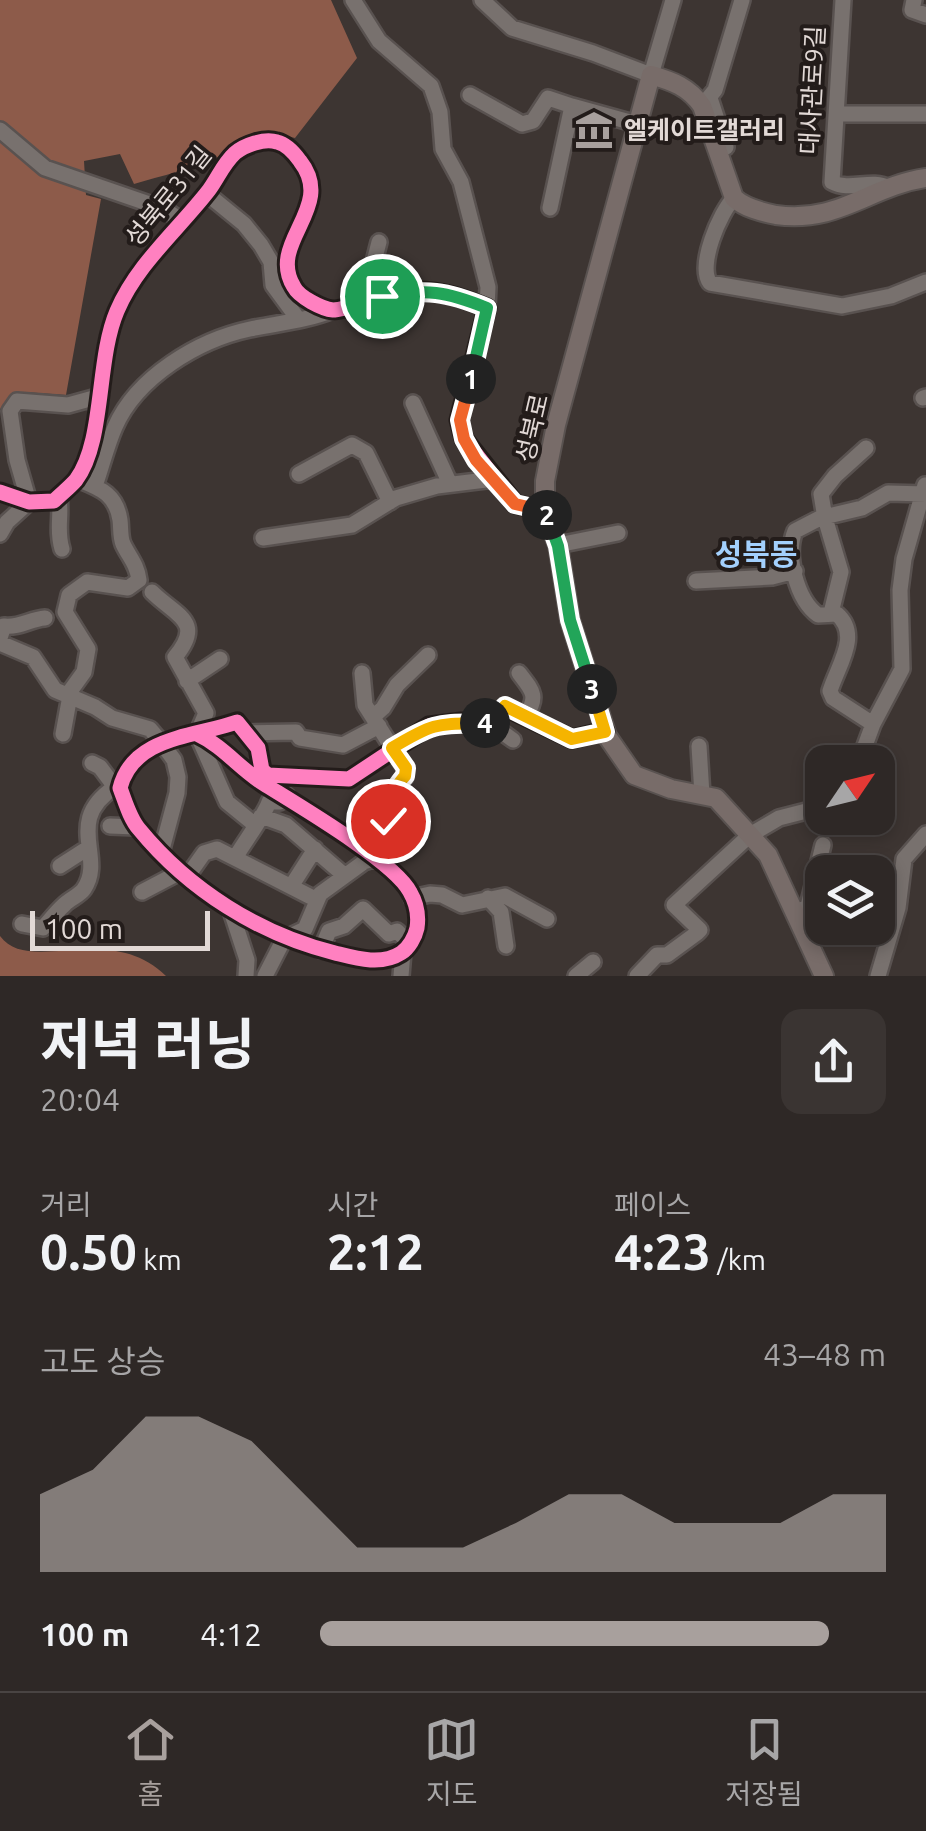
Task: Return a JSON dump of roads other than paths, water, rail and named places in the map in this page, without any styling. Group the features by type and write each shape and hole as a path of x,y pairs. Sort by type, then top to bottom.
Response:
{"main road":[{"path":"650,75 668,80 706,102 734,198 758,212 794,218 835,212 890,188 926,178"},
{"name":"성북로","path":"650,75 556,425 545,481 546,511 558,546 570,620 605,732 634,775 671,789 716,798 768,855 824,976"}],"street":[{"path":"353,0 379,40 431,86 440,112 443,149 461,182 488,286 487,308 460,420 464,439 515,504 546,511"},
{"path":"482,0 512,28 593,52 650,75 673,0"},
{"path":"726,147 706,102 742,0"},
{"name":"대사관로9길","path":"842,0 832,182 840,187 880,183 890,188"},
{"path":"914,0 912,10 926,16"},
{"path":"470,95 522,124 534,121 548,98 637,124"},
{"path":"550,208 572,106"},
{"path":"836,114 926,114"},
{"name":"성북로31길","path":"0,130 46,168 164,210 182,221"},
{"name":"성북로31길","path":"59,497 77,479 92,446 117,310 142,270 238,150 253,143 277,141 308,171 313,194 285,256 294,288 332,310"},
{"name":"성북로31길","path":"206,193 244,224 261,244 270,262 273,286 298,319"},
{"path":"734,198 724,208 704,268 710,284 842,306 891,296 926,282"},
{"path":"364,301 379,242"},
{"path":"95,486 115,425 140,387 170,366 224,338 415,291 449,293 487,308"},
{"path":"29,502 17,460 10,411 17,401 68,405 98,397"},
{"path":"412,403 450,484"},
{"path":"298,474 352,445 366,453 390,502"},
{"path":"831,614 841,572 821,494 834,476 866,448"},
{"path":"63,734 70,696 84,672 88,649 65,612 69,595 87,582 128,588 139,580 138,568 123,543 112,498 77,479"},
{"path":"263,538 352,525 390,502 450,484 494,480"},
{"path":"865,745 902,669 900,590 904,558 925,490 888,492 862,508 795,530 791,540 795,571 808,608 818,616 838,614 850,635 830,691 834,698 873,724"},
{"path":"0,492 29,502 54,501 59,497 62,514 56,530 62,549"},
{"path":"0,534 29,502"},
{"path":"558,546 618,533"},
{"path":"696,582 772,577 795,571"},
{"path":"152,592 183,617 189,631 187,642 175,658 206,713 197,734 227,802 257,820 286,825 344,875"},
{"path":"45,618 33,619 17,628 4,626 0,641 32,657 55,690 112,718 150,729 174,760 178,777 174,808 161,853"},
{"path":"246,732 296,732 300,738 344,745 377,721 398,685 428,655"},
{"path":"187,682 220,659"},
{"path":"519,672 534,693 535,701 526,715"},
{"path":"267,975 284,939 306,928 320,894 344,875 385,854 394,838 384,802 393,796 406,768 365,705 362,673"},
{"path":"22,924 43,928 84,889 89,871 86,828 90,817 102,796 118,788 134,761 162,742 237,722 258,748 262,770 268,775 349,779 429,726 488,722 505,706 572,739 605,732"},
{"path":"488,722 513,740"},
{"path":"197,734 262,783 375,858 410,890 420,916 415,937 406,948 401,976"},
{"path":"699,746 702,795"},
{"path":"92,764 100,766 118,788 136,827 184,875 232,911 284,939 366,961 406,948"},
{"path":"235,858 269,802 280,802 287,796"},
{"path":"637,976 657,954 666,955 700,930 674,904 750,835 779,818 805,811"},
{"path":"110,826 136,827"},
{"path":"878,976 898,908 904,858 926,834"},
{"path":"797,913 808,906 823,845"},
{"path":"60,866 88,848"},
{"path":"142,892 184,875 204,853 217,849 317,900"},
{"path":"292,885 314,849"},
{"path":"412,898 442,895 462,905 505,896 546,919"},
{"path":"488,898 501,912 506,946"},
{"path":"322,950 330,931 344,926 363,909 389,934 397,931 406,948"},
{"path":"232,911 247,960 246,976"},
{"path":"576,976 593,962"}],"place":[{"name":"엘케이트갤러리","path":"594,130"}],"district":[{"name":"성북동","path":"756,554"}]}
